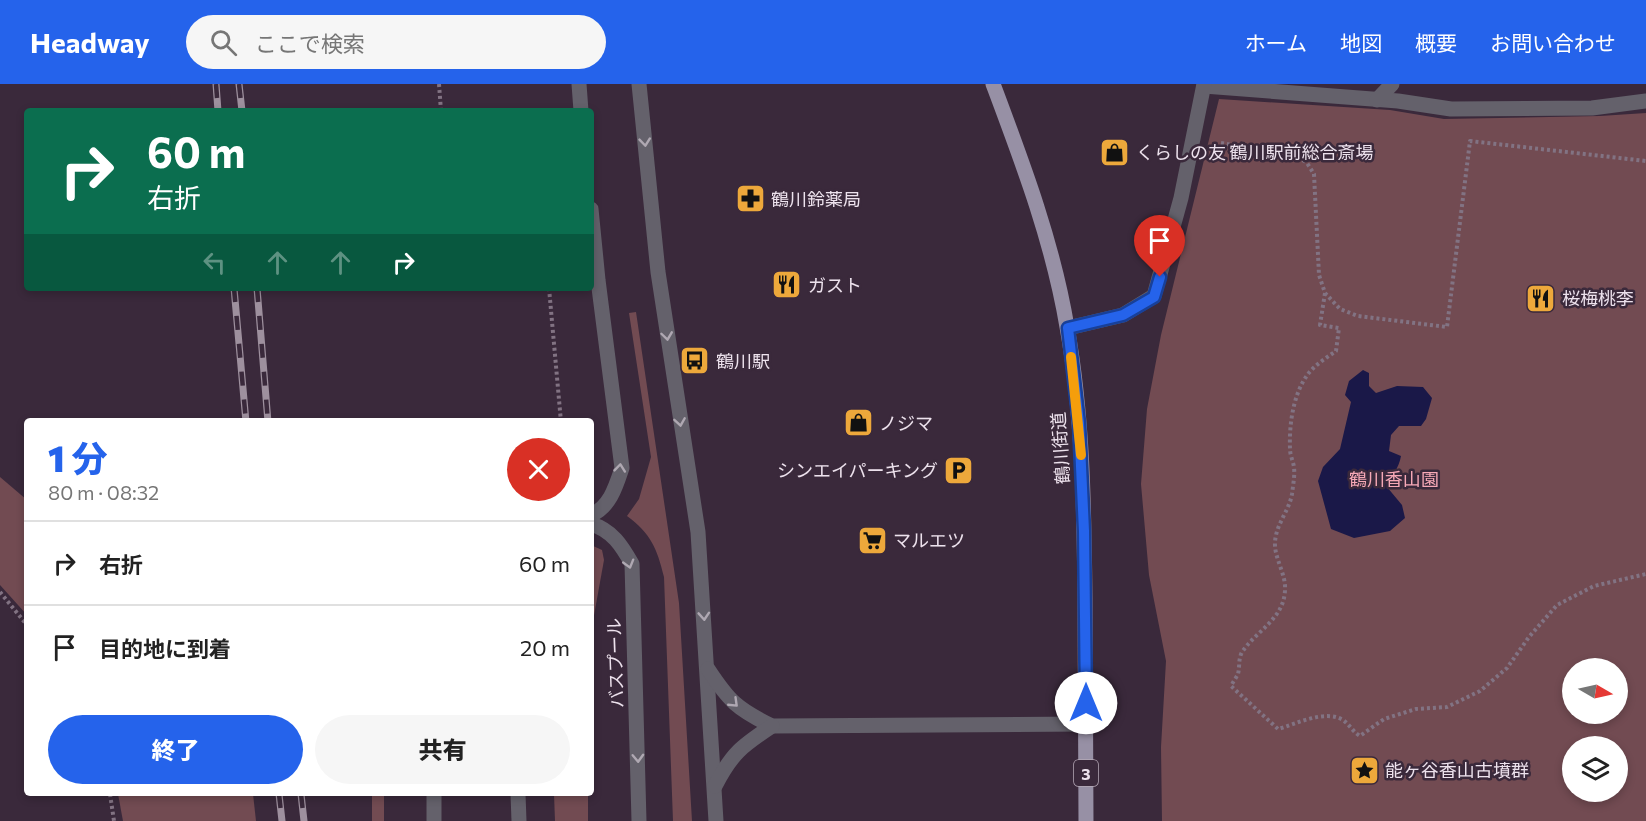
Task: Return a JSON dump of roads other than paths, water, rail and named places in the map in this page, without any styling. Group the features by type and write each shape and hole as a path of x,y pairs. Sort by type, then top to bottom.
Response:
{"main road":[{"name":"鶴川街道","path":"993,84 1030,184 1055,266 1068,328 1079,423 1084,531 1086,821"}],"street":[{"path":"579,84 581,108"},
{"path":"639,84 658,272 698,532 716,821"},
{"path":"1377,100 1392,84"},
{"path":"1068,328 1123,315 1154,297 1181,198 1204,85 1377,100 1451,109 1592,108 1646,101"},
{"path":"594,239 622,468 616,487 607,502 594,514"},
{"name":"バスプール","path":"594,526 611,534 632,564 639,821"},
{"path":"707,667 723,693 743,712 772,726 1086,724"},
{"path":"714,789 727,763 746,743 772,726"},
{"path":"434,796 434,821"},
{"path":"518,796 519,821"}],"railway":[{"path":"216,84 218,108"},
{"path":"239,84 242,108"},
{"path":"234,291 246,418"},
{"path":"257,291 268,418"},
{"path":"279,796 282,821"},
{"path":"301,796 304,821"}],"place":[{"name":"くらしの友 鶴川駅前総合斎場","path":"1115,152"},
{"name":"鶴川鈴薬局","path":"750,199"},
{"name":"ガスト","path":"787,285"},
{"name":"桜梅桃李","path":"1541,298"},
{"name":"鶴川駅","path":"695,361"},
{"name":"ノジマ","path":"858,423"},
{"name":"シンエイパーキング","path":"959,470"},
{"name":"マルエツ","path":"872,540"},
{"name":"能ヶ谷香山古墳群","path":"1364,770"}],"park label":[{"name":"鶴川香山園","path":"1394,479"}]}
